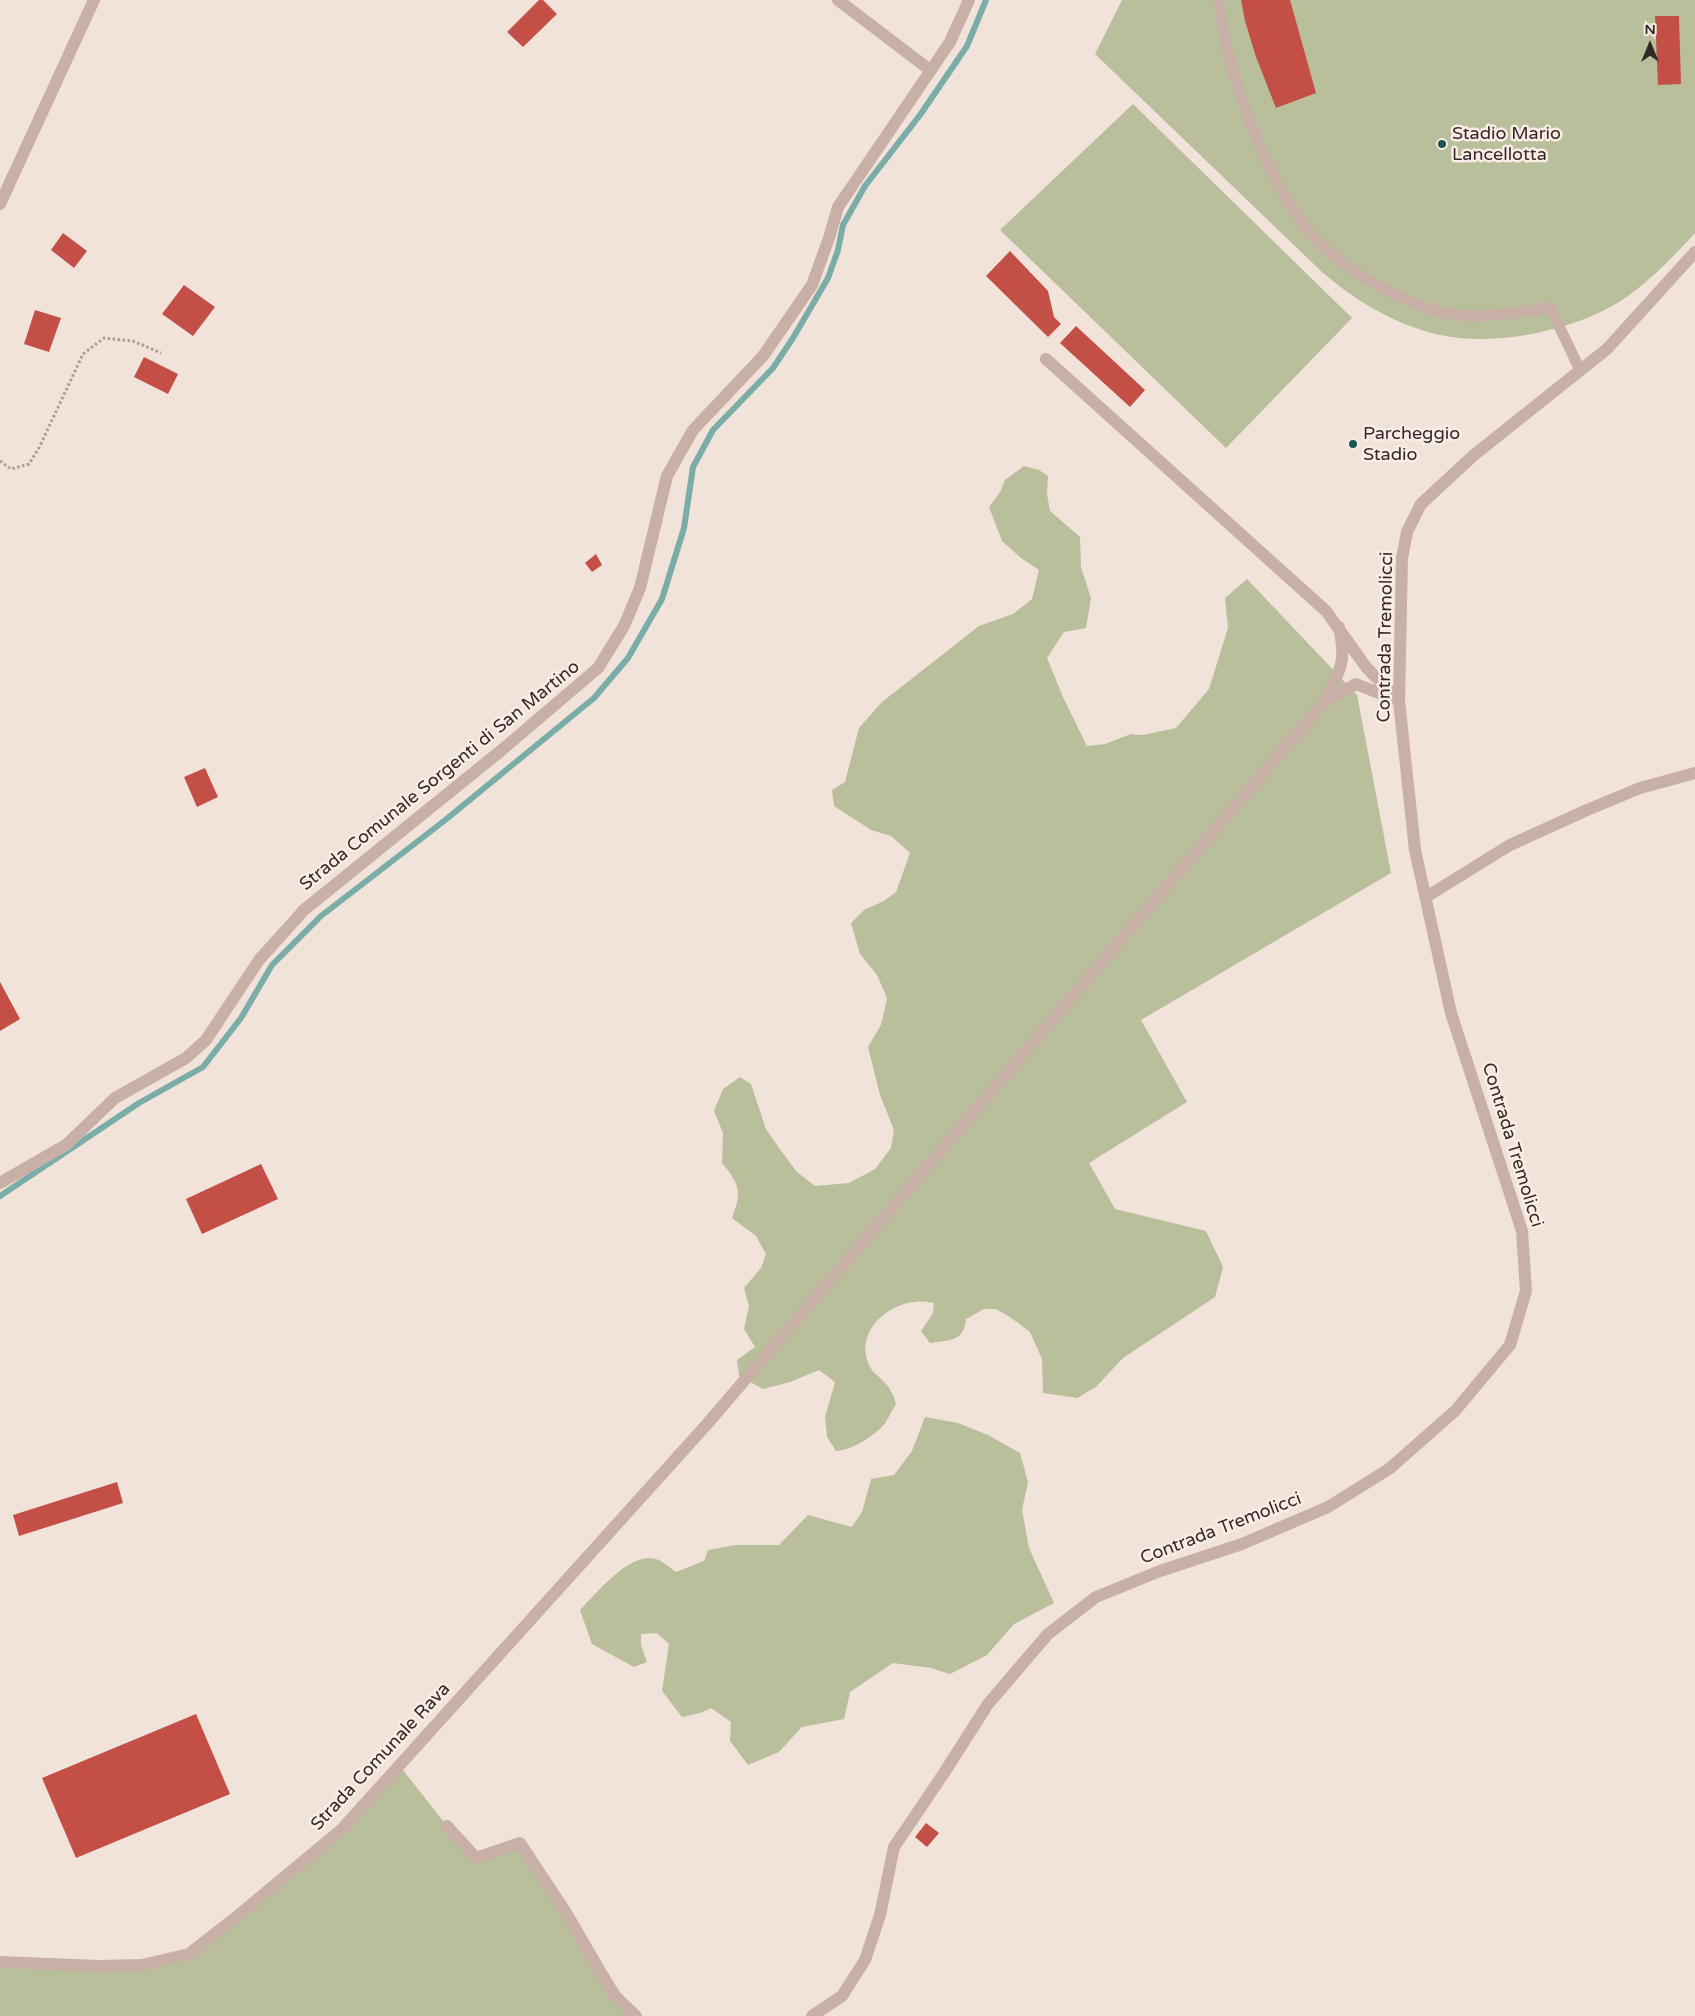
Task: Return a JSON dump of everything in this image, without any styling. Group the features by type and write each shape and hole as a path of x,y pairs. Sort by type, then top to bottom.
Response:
{"street":[{"path":"0,204 94,0"},
{"path":"838,0 930,70"},
{"name":"Strada Comunale Sorgenti di San Martino","path":"0,1183 66,1145 115,1098 186,1058 206,1040 259,960 304,910 503,750 598,668 624,626 640,588 667,476 693,430 763,356 812,285 838,207 950,42 969,0"},
{"name":"Contrada Tremolicci","path":"812,2016 842,1996 865,1960 880,1915 894,1847 988,1704 1048,1634 1096,1597 1160,1571 1242,1544 1302,1518 1328,1506 1388,1469 1455,1411 1510,1345 1526,1291 1522,1231 1451,1013 1415,850 1398,701 1402,558 1407,532 1420,504 1474,455 1607,349 1695,252"},
{"path":"1046,359 1326,611 1364,665 1398,701"},
{"path":"1324,702 1341,669 1344,649 1339,627"},
{"path":"1341,669 1351,662 1364,665"},
{"path":"1324,702 1356,684 1364,677 1364,665"},
{"path":"1356,684 1398,701"},
{"name":"Strada Comunale Rava","path":"0,1962 99,1966 142,1965 189,1954 342,1830 708,1423 1324,702"},
{"path":"1426,897 1510,845 1640,788 1695,773"},
{"path":"447,1826 476,1858 520,1843 565,1911 614,1994 636,2016"}],"lane":[{"path":"1219,0 1221,24 1242,100 1270,168 1298,217 1316,239 1361,276 1422,307 1455,315 1487,316 1550,307 1580,370"}],"path":[{"path":"0,461 11,470 29,464 39,448 83,354 104,338 133,341 162,353"}],"green space":[{"name":"Stadio Mario Lancellotta","path":"1122,0 1695,0 1695,233 1649,279 1619,302 1599,313 1551,330 1526,335 1475,339 1451,337 1428,332 1400,322 1372,308 1347,292 1323,273 1095,54"},
{"path":"1133,104 1352,318 1226,448 1000,230"},
{"path":"1024,466 1039,470 1048,476 1047,494 1050,511 1080,537 1081,567 1091,598 1086,628 1064,632 1047,658 1063,697 1087,746 1105,744 1131,734 1143,735 1176,728 1209,689 1228,628 1225,598 1247,579 1357,695 1391,873 1141,1020 1187,1102 1089,1163 1115,1209 1206,1231 1223,1267 1215,1297 1123,1358 1096,1387 1077,1398 1043,1393 1042,1359 1030,1332 996,1309 984,1309 966,1319 965,1327 959,1336 949,1340 930,1343 921,1331 933,1313 934,1303 915,1302 903,1304 882,1316 874,1325 868,1335 866,1346 867,1358 873,1371 888,1387 896,1404 884,1425 874,1434 862,1442 836,1451 827,1437 825,1417 835,1382 819,1370 790,1382 763,1389 739,1376 737,1360 755,1347 744,1329 749,1306 744,1288 761,1268 766,1254 756,1236 732,1218 737,1202 738,1189 733,1177 722,1163 723,1133 714,1111 723,1089 740,1077 751,1084 766,1129 797,1172 815,1186 849,1183 875,1169 891,1148 894,1130 880,1095 868,1047 881,1025 887,998 877,975 860,954 851,923 864,910 884,901 896,892 910,853 891,836 871,830 834,806 832,790 845,782 859,728 882,702 979,626 1013,614 1032,599 1039,570 1021,558 1002,541 989,507 1000,492 1005,480"},
{"path":"925,1417 958,1423 988,1435 1020,1453 1028,1482 1022,1510 1029,1548 1054,1603 1014,1624 987,1655 950,1674 931,1668 893,1663 850,1692 844,1719 802,1727 779,1752 748,1765 730,1741 731,1722 711,1708 700,1713 682,1717 662,1691 669,1644 657,1633 641,1634 641,1645 647,1662 634,1667 592,1644 580,1610 614,1576 635,1561 646,1558 656,1559 676,1572 704,1561 708,1550 736,1545 779,1545 808,1515 852,1527 862,1512 871,1479 894,1475 912,1451"},
{"path":"399,1765 475,1858 520,1843 636,2016 0,2016 0,1962 99,1966 189,1954 342,1830"}],"building":[{"path":"539,0 543,0 557,14 523,47 507,32"},
{"path":"1241,0 1290,0 1316,93 1276,108 1256,57"},
{"path":"1655,16 1679,16 1681,84 1658,85"},
{"path":"63,233 87,251 74,268 51,250"},
{"path":"1010,251 1048,291 1054,317 1061,324 1048,337 986,276"},
{"path":"184,285 215,307 193,336 162,314"},
{"path":"35,310 61,318 49,352 24,344"},
{"path":"1076,326 1145,390 1130,407 1060,343"},
{"path":"144,357 178,374 168,394 134,377"},
{"path":"596,554 602,565 592,572 585,563"},
{"path":"205,768 218,797 197,807 184,777"},
{"path":"0,982 20,1019 0,1031"},
{"path":"261,1164 278,1199 202,1234 186,1199"},
{"path":"117,1482 123,1503 19,1536 13,1515"},
{"path":"196,1714 230,1794 76,1858 42,1778"},
{"path":"926,1823 939,1833 927,1847 915,1837"}],"waterway":[{"path":"0,1196 139,1103 203,1067 241,1018 272,965 321,916 444,821 594,698 628,658 662,599 684,528 693,467 713,430 773,368 793,338 828,278 838,250 843,225 865,186 920,115 967,46 986,0"}],"place":[{"name":"Stadio Mario Lancellotta","path":"1442,144"},
{"name":"Parcheggio Stadio","path":"1353,444"}]}
